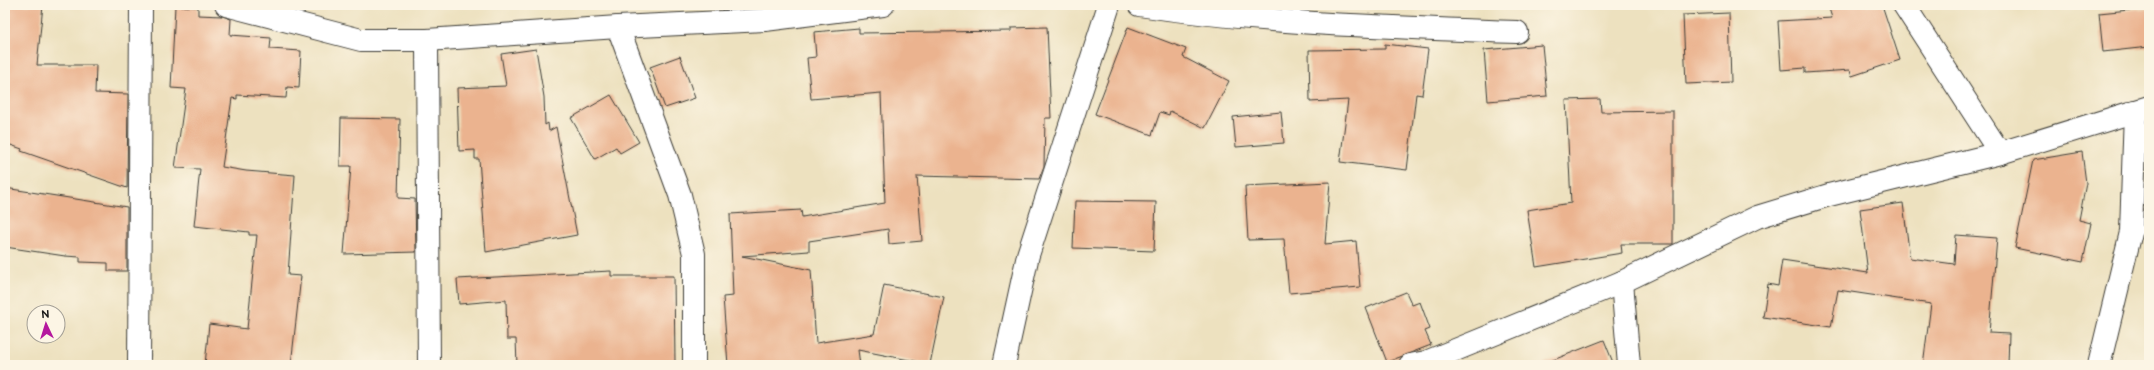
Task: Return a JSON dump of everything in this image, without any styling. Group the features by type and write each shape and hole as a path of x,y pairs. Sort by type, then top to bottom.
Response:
{"street":[{"path":"139,365 141,5"},
{"path":"226,5 361,40 427,40 618,26 685,14 765,20 883,5"},
{"path":"1004,365 1028,256 1109,5"},
{"path":"1139,5 1198,14 1352,25 1517,32"},
{"path":"1904,5 2000,153"},
{"path":"618,26 680,196 694,254 694,365"},
{"path":"427,40 429,365"},
{"path":"1410,365 1426,362 1622,282 1757,217 1829,195 2000,153 2142,109 2131,232 2099,365"},
{"path":"1622,282 1629,365"}],"building":[{"path":"5,5 43,5 37,65 96,65 95,93 128,94 127,188 21,151 22,149 5,143"},
{"path":"1828,5 1882,5 1900,60 1852,76 1850,70 1805,73 1805,68 1781,70 1778,21 1832,18"},
{"path":"175,6 198,7 198,15 222,16 231,19 230,35 271,38 270,49 301,51 299,88 287,87 286,98 237,95 237,99 232,98 222,167 246,171 295,175 288,275 301,276 291,365 205,365 209,324 247,329 257,235 249,235 249,232 194,226 200,169 175,168 186,89 171,88"},
{"path":"2149,8 2149,47 2103,52 2099,13"},
{"path":"1729,13 1731,82 1686,84 1683,15"},
{"path":"1047,27 1051,118 1045,118 1044,166 1039,179 917,176 922,241 889,244 888,229 809,241 809,251 742,256 811,270 816,343 874,334 884,285 944,297 930,364 858,350 860,365 728,365 723,297 733,296 730,214 801,210 802,217 885,203 881,93 811,99 807,58 816,57 814,32 859,28 859,33 1011,31 1011,28"},
{"path":"1128,27 1186,49 1183,57 1229,81 1205,128 1170,111 1169,115 1160,112 1152,135 1095,114"},
{"path":"1385,44 1428,49 1422,95 1416,94 1407,170 1340,162 1348,100 1310,102 1309,50 1385,49"},
{"path":"1542,45 1547,96 1488,101 1484,50"},
{"path":"536,49 544,97 545,125 548,123 549,131 556,127 577,235 486,252 479,159 475,159 475,150 459,151 457,88 506,86 501,54"},
{"path":"680,56 695,98 665,108 650,67"},
{"path":"611,95 639,142 620,153 616,147 595,159 571,118"},
{"path":"1600,99 1601,112 1673,111 1673,244 1621,244 1622,253 1536,267 1527,210 1571,203 1566,100"},
{"path":"1281,112 1284,143 1236,147 1233,117"},
{"path":"341,118 400,119 398,198 415,199 416,252 344,254 351,166 340,166"},
{"path":"2082,152 2086,183 2079,220 2091,223 2083,262 2015,248 2033,160"},
{"path":"1330,182 1325,244 1356,241 1360,287 1289,293 1284,239 1248,240 1245,186"},
{"path":"5,188 127,207 127,271 108,271 108,263 80,262 80,257 5,247"},
{"path":"1075,201 1156,202 1154,251 1073,248"},
{"path":"1903,203 1910,258 1954,264 1956,235 1997,238 1989,333 2009,334 2008,365 1923,365 1931,304 1838,290 1831,327 1763,317 1768,284 1778,286 1782,260 1868,273 1860,209"},
{"path":"611,271 611,276 674,276 675,363 641,365 517,365 516,339 507,339 506,300 459,304 457,279"},
{"path":"1406,292 1412,305 1420,302 1430,329 1425,331 1431,345 1387,362 1366,308"},
{"path":"1604,340 1614,365 1543,364"}]}
